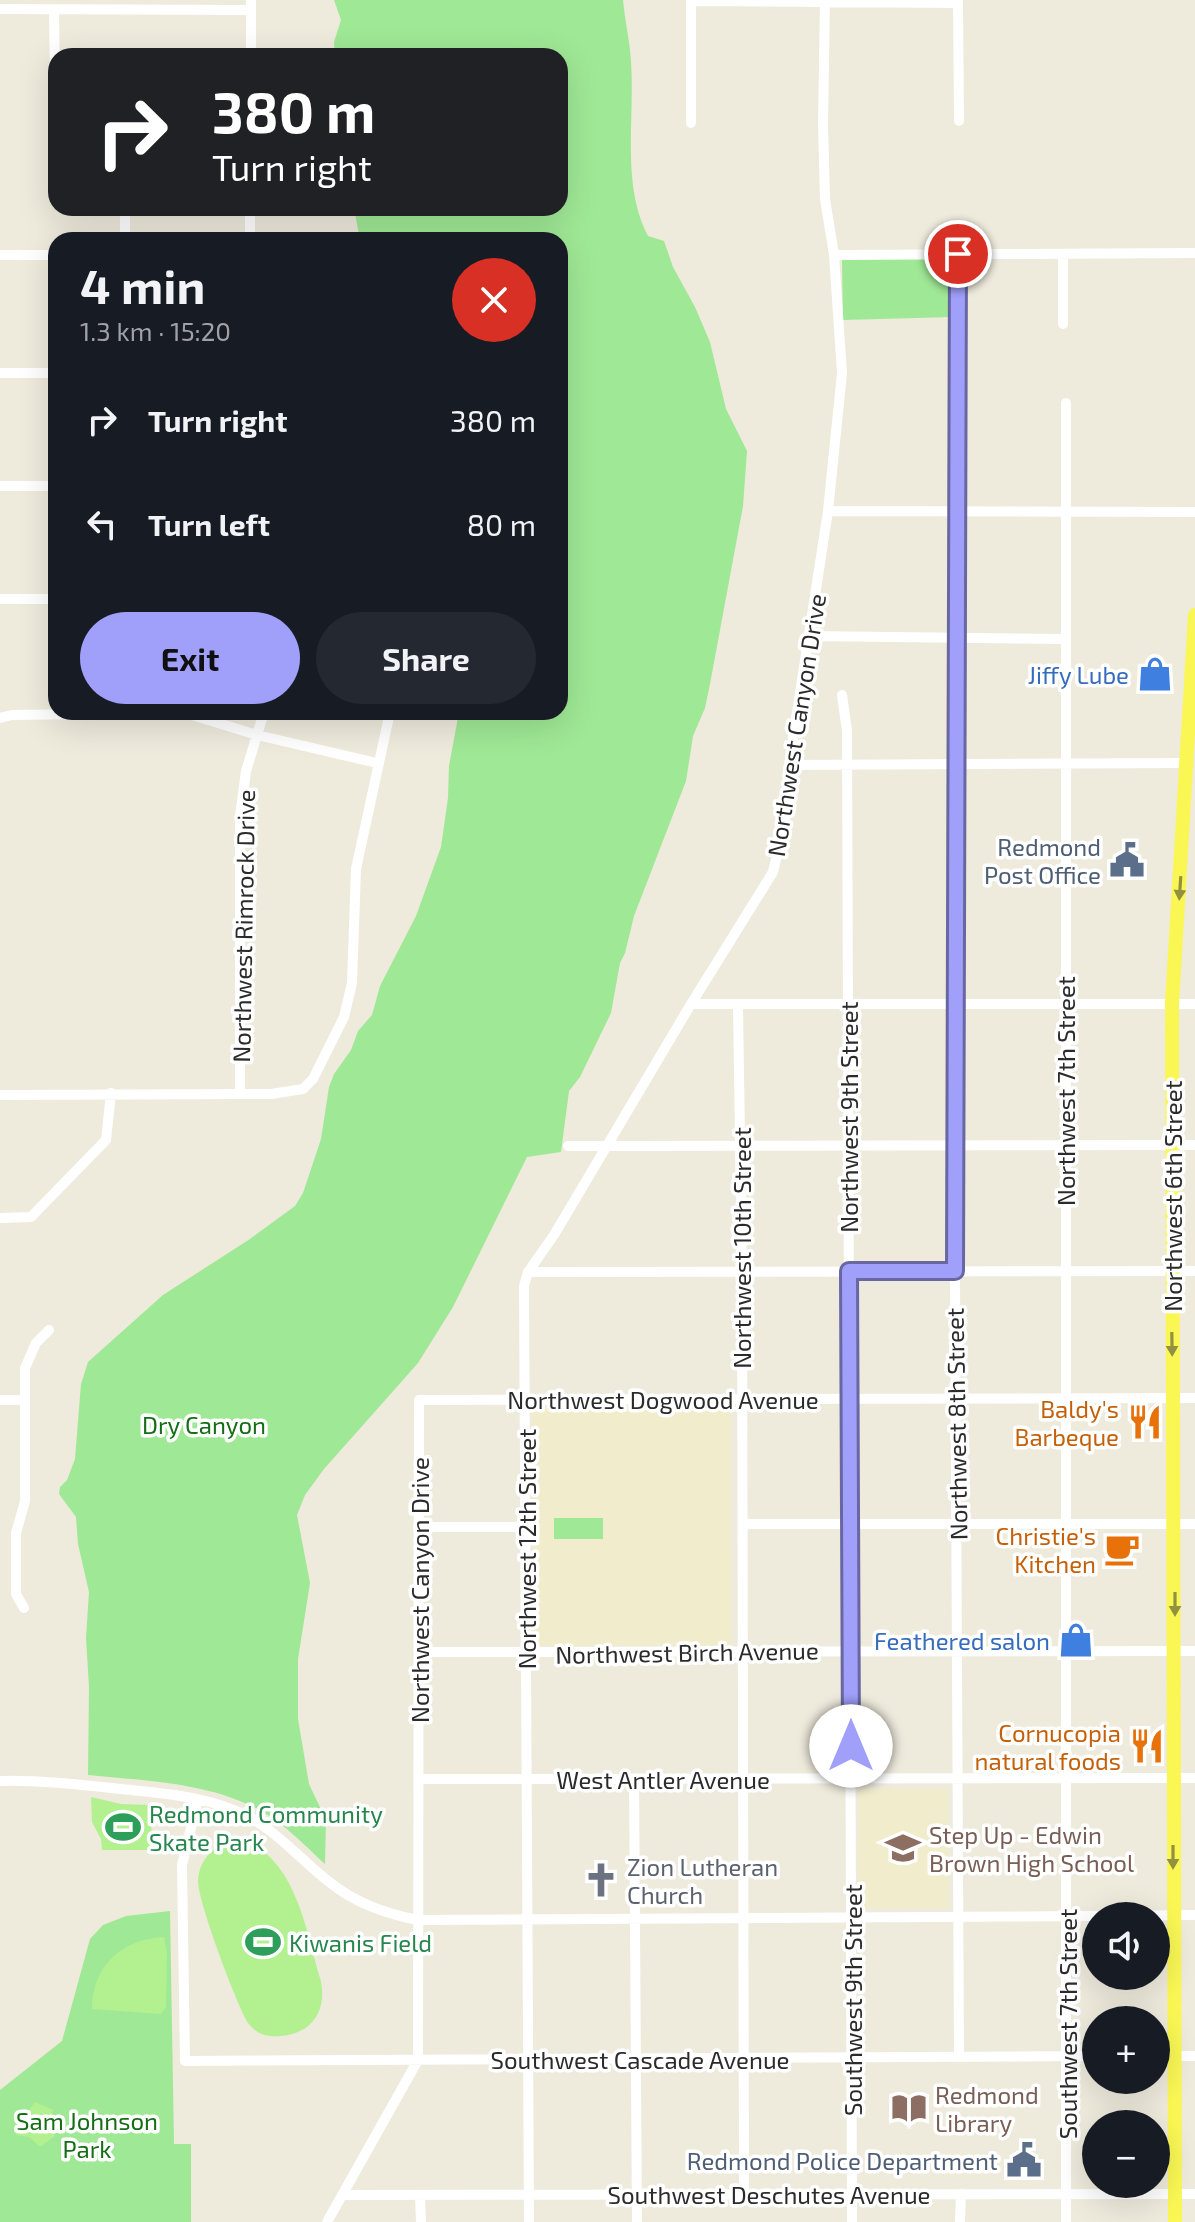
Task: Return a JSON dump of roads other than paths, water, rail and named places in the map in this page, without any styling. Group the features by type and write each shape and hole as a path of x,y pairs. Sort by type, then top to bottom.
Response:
{"main road":[{"name":"Northwest 6th Street","path":"1175,2222 1172,1004 1195,615"}],"street":[{"path":"691,123 691,0 958,1 959,121"},
{"path":"825,1 824,172 834,255 1195,253"},
{"path":"0,9 251,5 251,48"},
{"path":"54,10 55,48"},
{"name":"Northwest 8th Street","path":"958,254 955,1271 959,2057"},
{"path":"1063,254 1063,324"},
{"path":"0,255 48,255"},
{"name":"Northwest Canyon Drive","path":"528,1272 554,1235 773,872 785,822 789,765 828,511 842,373 834,255"},
{"path":"0,373 48,373"},
{"name":"Northwest 7th Street","path":"1066,403 1066,1779"},
{"path":"0,486 48,486"},
{"path":"828,511 1195,512"},
{"path":"0,599 48,599"},
{"path":"808,636 1064,639"},
{"name":"Northwest 9th Street","path":"842,695 847,731 851,1778"},
{"path":"0,718 48,715"},
{"path":"208,720 257,735 377,763"},
{"name":"Northwest Rimrock Drive","path":"240,1094 240,816 246,771 262,720"},
{"path":"0,1095 271,1094 303,1089 313,1079 344,1017 353,968 356,869 388,720"},
{"path":"789,765 1187,763"},
{"path":"691,1004 1195,1004"},
{"name":"Northwest 10th Street","path":"738,1006 742,1271 744,2194"},
{"path":"0,1218 31,1217 106,1140 111,1093"},
{"path":"568,1146 1195,1145"},
{"path":"528,1272 1195,1271"},
{"name":"Northwest 12th Street","path":"528,1272 524,1286 524,1400 529,2222"},
{"path":"24,1608 16,1594 16,1533 25,1501 25,1368 36,1343 49,1330"},
{"name":"Northwest Dogwood Avenue","path":"419,1400 1195,1398"},
{"path":"0,1400 23,1400"},
{"name":"Northwest Canyon Drive","path":"418,2060 419,1400"},
{"path":"743,1524 1195,1524"},
{"path":"418,1527 525,1527"},
{"name":"Northwest Birch Avenue","path":"420,1652 1195,1651"},
{"name":"Southwest 9th Street","path":"851,1778 852,2222"},
{"name":"West Antler Avenue","path":"419,1779 1195,1778"},
{"name":"Southwest 7th Street","path":"1066,1779 1066,2222"},
{"path":"634,1780 637,2222"},
{"path":"0,1781 59,1783 198,1799 228,1807 250,1817 284,1842 328,1882 351,1897 376,1910 417,1920 1082,1916"},
{"name":"Southwest Cascade Avenue","path":"198,1799 182,1865 185,2061 1082,2056"},
{"path":"1170,1915 1195,1915"},
{"path":"1170,2056 1195,2056"},
{"path":"327,2222 418,2060"},
{"path":"960,2222 961,2194"},
{"name":"Southwest Deschutes Avenue","path":"342,2195 1195,2194"},
{"path":"420,2195 421,2222"}],"place":[{"name":"Jiffy Lube","path":"1155,674"},
{"name":"Redmond Post Office","path":"1127,860"},
{"name":"Baldy's Barbeque","path":"1145,1422"},
{"name":"Christie's Kitchen","path":"1122,1549"},
{"name":"Feathered salon","path":"1076,1640"},
{"name":"Cornucopia natural foods","path":"1147,1746"},
{"name":"Redmond Community Skate Park","path":"123,1827"},
{"name":"Step Up - Edwin Brown High School","path":"903,1848"},
{"name":"Zion Lutheran Church","path":"601,1880"},
{"name":"Kiwanis Field","path":"263,1942"},
{"name":"Redmond Library","path":"909,2108"},
{"name":"Redmond Police Department","path":"1024,2160"}],"park label":[{"name":"Dry Canyon","path":"204,1424"},
{"name":"Sam Johnson Park","path":"87,2134"}]}
